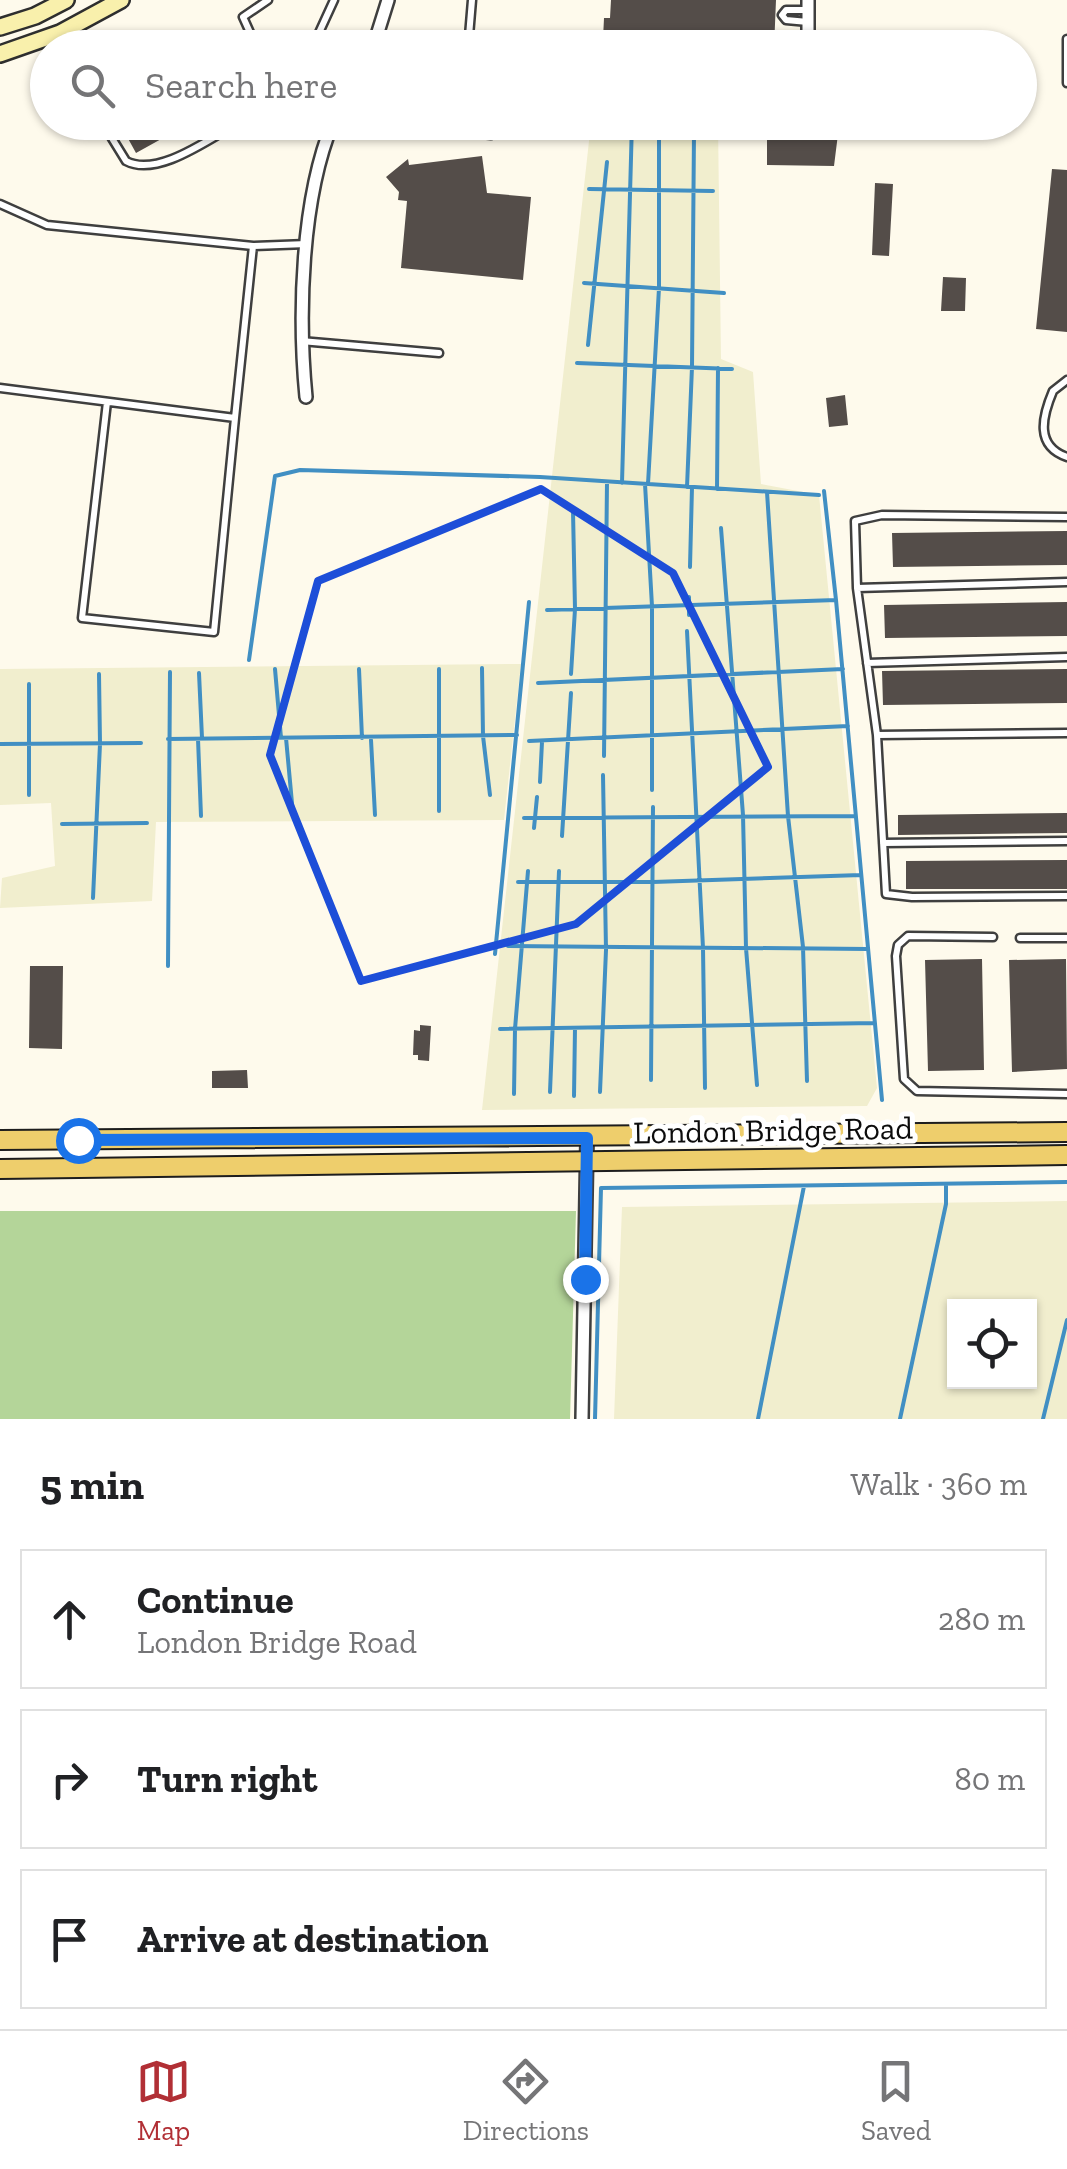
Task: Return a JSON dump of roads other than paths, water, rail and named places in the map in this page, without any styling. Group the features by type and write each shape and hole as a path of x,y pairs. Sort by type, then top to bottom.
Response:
{"main road":[{"path":"0,27 35,16 66,0"},
{"path":"64,30 122,0"},
{"path":"0,54 30,43"},
{"name":"London Bridge Road","path":"0,1140 1067,1132"},
{"path":"156,1139 156,1167"},
{"name":"London Bridge Road","path":"0,1169 1067,1156"}],"street":[{"path":"382,30 388,0"},
{"path":"306,397 301,341 312,192 328,140"},
{"path":"582,1419 587,1138"}],"lane":[{"path":"249,30 243,17 268,0"},
{"path":"320,30 334,0"},
{"path":"470,30 472,0"},
{"path":"1067,39 1067,84"},
{"path":"113,140 126,161 148,167 207,140"},
{"path":"0,204 47,224 253,246 308,244"},
{"path":"107,402 82,618 214,632 253,246"},
{"path":"301,341 439,353"},
{"path":"1067,380 1052,391 1044,436 1048,447 1067,456"},
{"path":"0,388 235,418"},
{"path":"1067,517 882,515 855,521 857,588 877,735 886,894 1067,896"},
{"path":"857,588 1067,582"},
{"path":"867,663 1067,657"},
{"path":"877,735 1067,733"},
{"path":"884,843 1067,841"},
{"path":"993,937 908,936 898,945 904,1078 917,1091 1067,1094"},
{"path":"1020,938 1067,938"}],"waterway":[{"path":"622,483 632,140"},
{"path":"648,484 659,288 659,140"},
{"path":"687,487 694,140"},
{"path":"588,345 607,162"},
{"path":"589,189 713,191"},
{"path":"584,283 724,293"},
{"path":"577,363 732,369"},
{"path":"717,489 718,368"},
{"path":"249,660 275,476 300,470 540,477 819,495"},
{"path":"604,756 607,482"},
{"path":"645,484 652,606 652,790"},
{"path":"690,567 692,487"},
{"path":"547,610 836,600 824,491"},
{"path":"767,492 788,816 803,947 807,1081"},
{"path":"571,674 575,609 573,511"},
{"path":"721,528 743,815 746,948 757,1085"},
{"path":"689,597 689,615"},
{"path":"836,600 882,1100"},
{"path":"495,954 529,602"},
{"path":"687,631 703,948 705,1088"},
{"path":"482,668 483,736 490,795"},
{"path":"275,669 281,738"},
{"path":"359,669 362,738"},
{"path":"439,669 439,811"},
{"path":"538,683 843,669"},
{"path":"168,966 170,672"},
{"path":"199,673 202,738"},
{"path":"93,898 99,674"},
{"path":"29,684 29,795"},
{"path":"562,836 571,693"},
{"path":"529,741 848,726"},
{"path":"168,739 517,735"},
{"path":"286,738 293,814"},
{"path":"198,739 201,816"},
{"path":"371,740 375,815"},
{"path":"540,782 542,742"},
{"path":"0,744 141,743"},
{"path":"600,1092 606,950 603,775"},
{"path":"534,828 537,797"},
{"path":"651,1080 653,807"},
{"path":"524,818 855,816"},
{"path":"62,824 147,823"},
{"path":"514,1094 515,1029 528,871"},
{"path":"550,1092 559,871"},
{"path":"518,882 861,875"},
{"path":"508,946 868,949"},
{"path":"500,1029 875,1023"},
{"path":"574,1096 575,1028"},
{"path":"595,1419 601,1188 1067,1182"},
{"path":"900,1419 946,1204 946,1184"},
{"path":"758,1419 804,1186"},
{"path":"1043,1419 1067,1320"}]}
